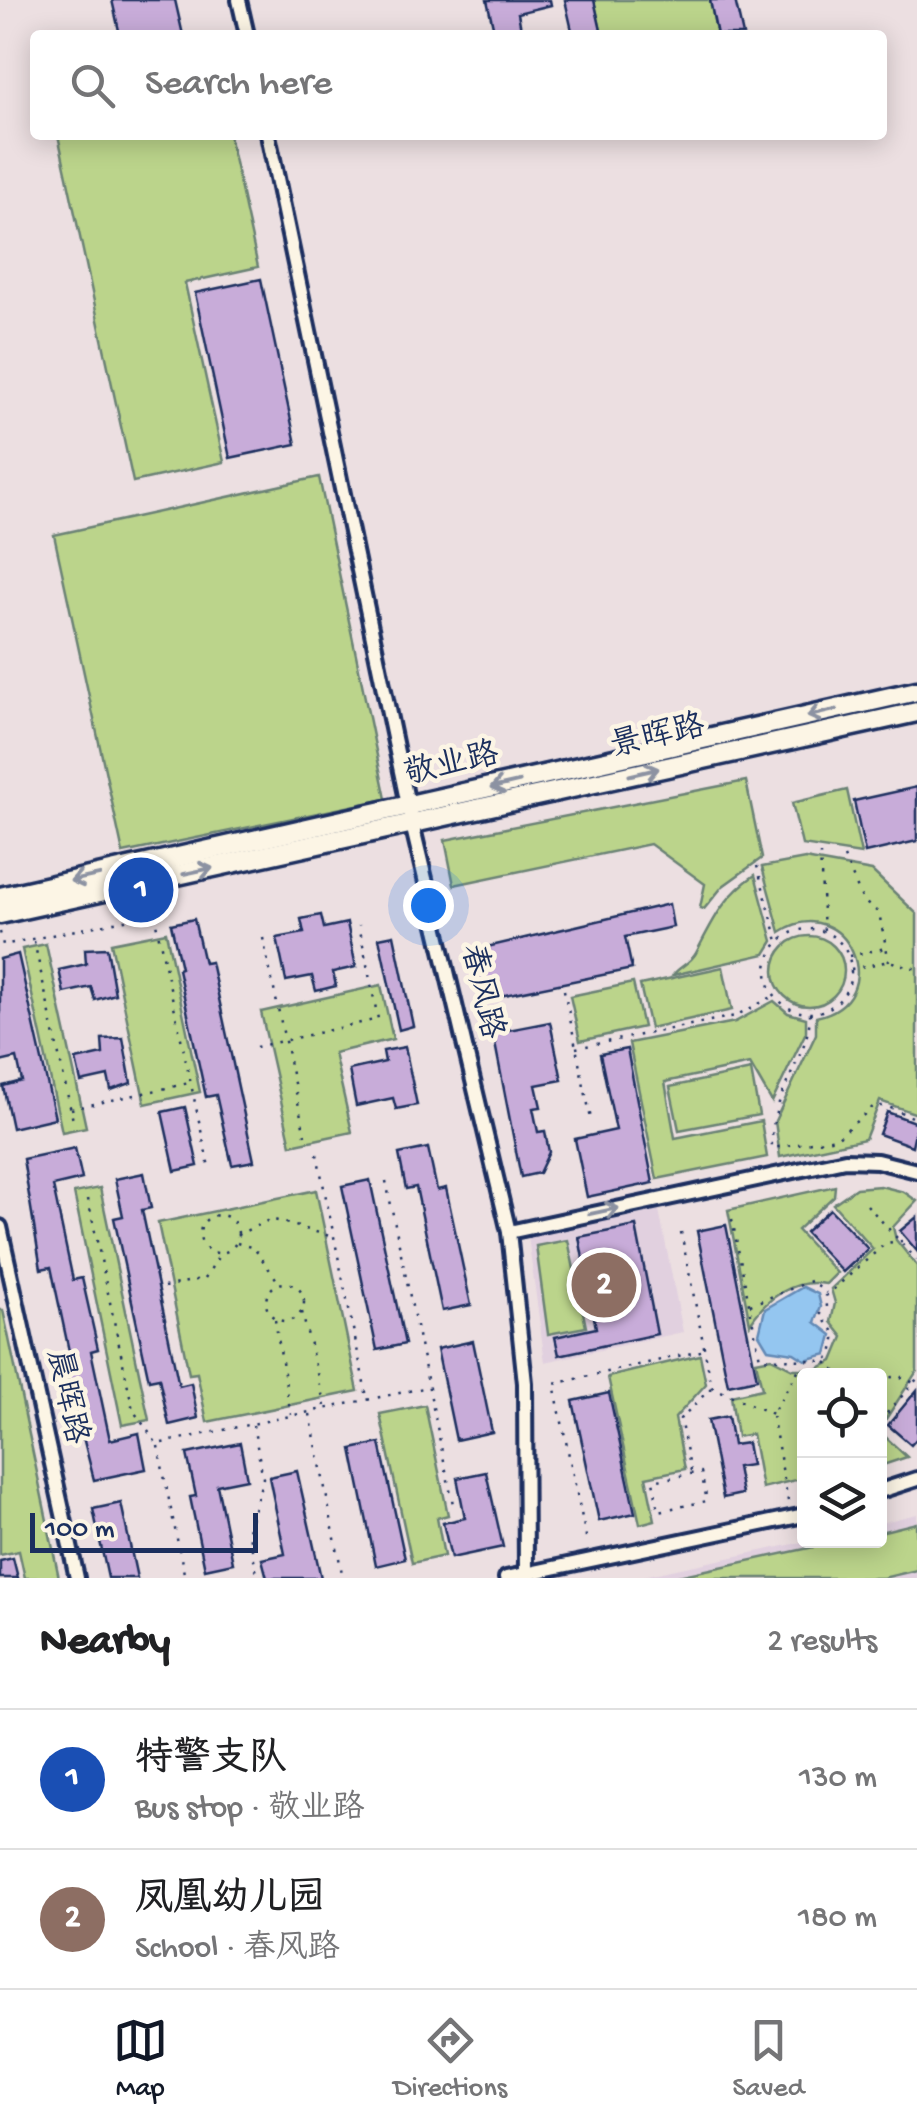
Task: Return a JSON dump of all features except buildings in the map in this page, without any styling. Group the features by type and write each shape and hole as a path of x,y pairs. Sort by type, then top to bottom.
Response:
{"main road":[{"name":"敬业路","path":"0,914 917,691"},
{"name":"景晖路","path":"410,815 917,712"},
{"name":"敬业路","path":"0,896 410,815"}],"street":[{"path":"239,0 246,30"},
{"name":"春风路","path":"269,140 410,815 509,1232 525,1383 526,1574"},
{"path":"509,1232 845,1160 877,1161 917,1171"},
{"name":"晨晖路","path":"0,1227 76,1578"},
{"path":"887,1489 917,1479"},
{"path":"506,1578 797,1517"}],"path":[{"path":"820,854 824,932"},
{"path":"844,857 863,901 879,912 889,961"},
{"path":"757,866 778,942 767,968 775,995 785,1005 810,1012 834,1004 844,994 851,969 842,944 824,932 803,929 778,942"},
{"path":"0,932 3,945 154,914 209,1167"},
{"path":"256,1047 378,1020 359,925"},
{"path":"263,938 305,1135"},
{"path":"34,939 74,1125"},
{"path":"848,956 887,948"},
{"path":"851,969 889,961 917,968"},
{"path":"564,990 591,1119"},
{"path":"576,1048 734,1016 775,995"},
{"path":"810,1012 810,1034 798,1051 770,1120 772,1148 837,1138 874,1106 886,1106 917,1119"},
{"path":"71,1109 190,1083"},
{"path":"317,1154 368,1400"},
{"path":"386,1181 454,1508"},
{"path":"88,1200 133,1410 157,1444 185,1578"},
{"path":"867,1205 917,1260"},
{"path":"221,1253 202,1242 204,1223 214,1216 226,1216 238,1234"},
{"path":"164,1286 204,1278 221,1253 235,1243 238,1234 270,1218 334,1238"},
{"path":"732,1218 760,1358 825,1362 831,1368"},
{"path":"682,1232 712,1386"},
{"path":"825,1362 836,1334 820,1315 827,1308 828,1294 886,1243 902,1241"},
{"path":"235,1243 254,1248 280,1284 298,1288 326,1409"},
{"path":"750,1304 811,1281 828,1294"},
{"path":"280,1284 266,1297 268,1310 275,1318 291,1416"},
{"path":"275,1318 287,1321 301,1311"},
{"path":"586,1537 554,1384 704,1350"},
{"path":"797,1513 772,1414 803,1363"},
{"path":"887,1379 900,1376 916,1381 887,1412"},
{"path":"712,1386 772,1414"},
{"path":"692,1473 680,1419 712,1386"},
{"path":"157,1444 428,1387"},
{"path":"309,1412 343,1578"},
{"path":"253,1424 263,1478 248,1530 258,1578"},
{"path":"701,1472 707,1501 659,1511 653,1481 692,1473 701,1472"}],"shaded area":[{"path":"659,1210 683,1332 545,1362 528,1237"},
{"path":"917,1514 917,1578 634,1578 797,1543 797,1548 887,1548 887,1521"}],"green space":[{"path":"594,0 710,0 716,30 601,30"},
{"path":"59,140 230,140 258,267 185,283 224,462 133,482"},
{"path":"319,477 386,799 123,853 54,535"},
{"path":"746,781 762,858 723,886 704,909 700,908 705,884 650,844 454,885 445,840"},
{"path":"847,790 861,854 802,845 792,803"},
{"path":"805,859 872,871 917,914 917,1114 880,1101 865,1139 780,1157 775,1121 816,1034 816,1017 840,1007 853,990 857,971 852,952 841,936 825,925 804,923 780,932 762,867"},
{"path":"755,875 773,941 765,954 673,975 694,956 727,900"},
{"path":"166,932 200,1092 145,1104 111,943"},
{"path":"809,936 834,946 844,971 834,996 809,1006 784,996 774,971 784,946"},
{"path":"46,944 86,1127 62,1132 22,949"},
{"path":"723,967 732,1010 650,1028 640,985"},
{"path":"633,983 643,1027 580,1041 570,996"},
{"path":"381,985 393,1039 334,1053 352,1132 291,1145 261,1012"},
{"path":"774,1001 788,1013 806,1018 806,1032 772,1102 750,1064 665,1082 675,1138 761,1121 767,1157 657,1179 629,1043 735,1022"},
{"path":"751,1070 759,1115 679,1130 670,1087"},
{"path":"835,1186 834,1196 797,1230 837,1273 826,1284 803,1284 782,1292 750,1324 728,1210"},
{"path":"880,1186 904,1192 917,1201 893,1227 896,1240 917,1266 917,1371 887,1417 887,1368 819,1368 833,1361 843,1337 831,1322 835,1303 831,1289 873,1249 833,1204 856,1188"},
{"path":"100,1188 149,1420 122,1425 74,1193"},
{"path":"316,1190 358,1391 207,1422 197,1373 189,1374 158,1223"},
{"path":"568,1240 586,1327 548,1334 536,1246"},
{"path":"0,1310 59,1578 25,1578 19,1551 0,1555"},
{"path":"700,1355 706,1384 675,1418 685,1469 646,1477 655,1520 640,1524 608,1377"},
{"path":"771,1358 797,1369 797,1480 762,1488 752,1434 737,1437 731,1396 762,1389 756,1361"},
{"path":"425,1405 448,1515 437,1518 444,1556 412,1563 380,1414"},
{"path":"887,1438 907,1457 887,1464"},
{"path":"916,1523 917,1570 883,1578 669,1578 809,1548 887,1548 887,1530"}],"water":[{"path":"803,1287 818,1294 821,1307 815,1322 832,1335 827,1354 805,1360 794,1353 768,1349 759,1334 765,1309"}],"place":[{"name":"特警支队","path":"141,890"},
{"name":"凤凰幼儿园","path":"604,1285"}]}
